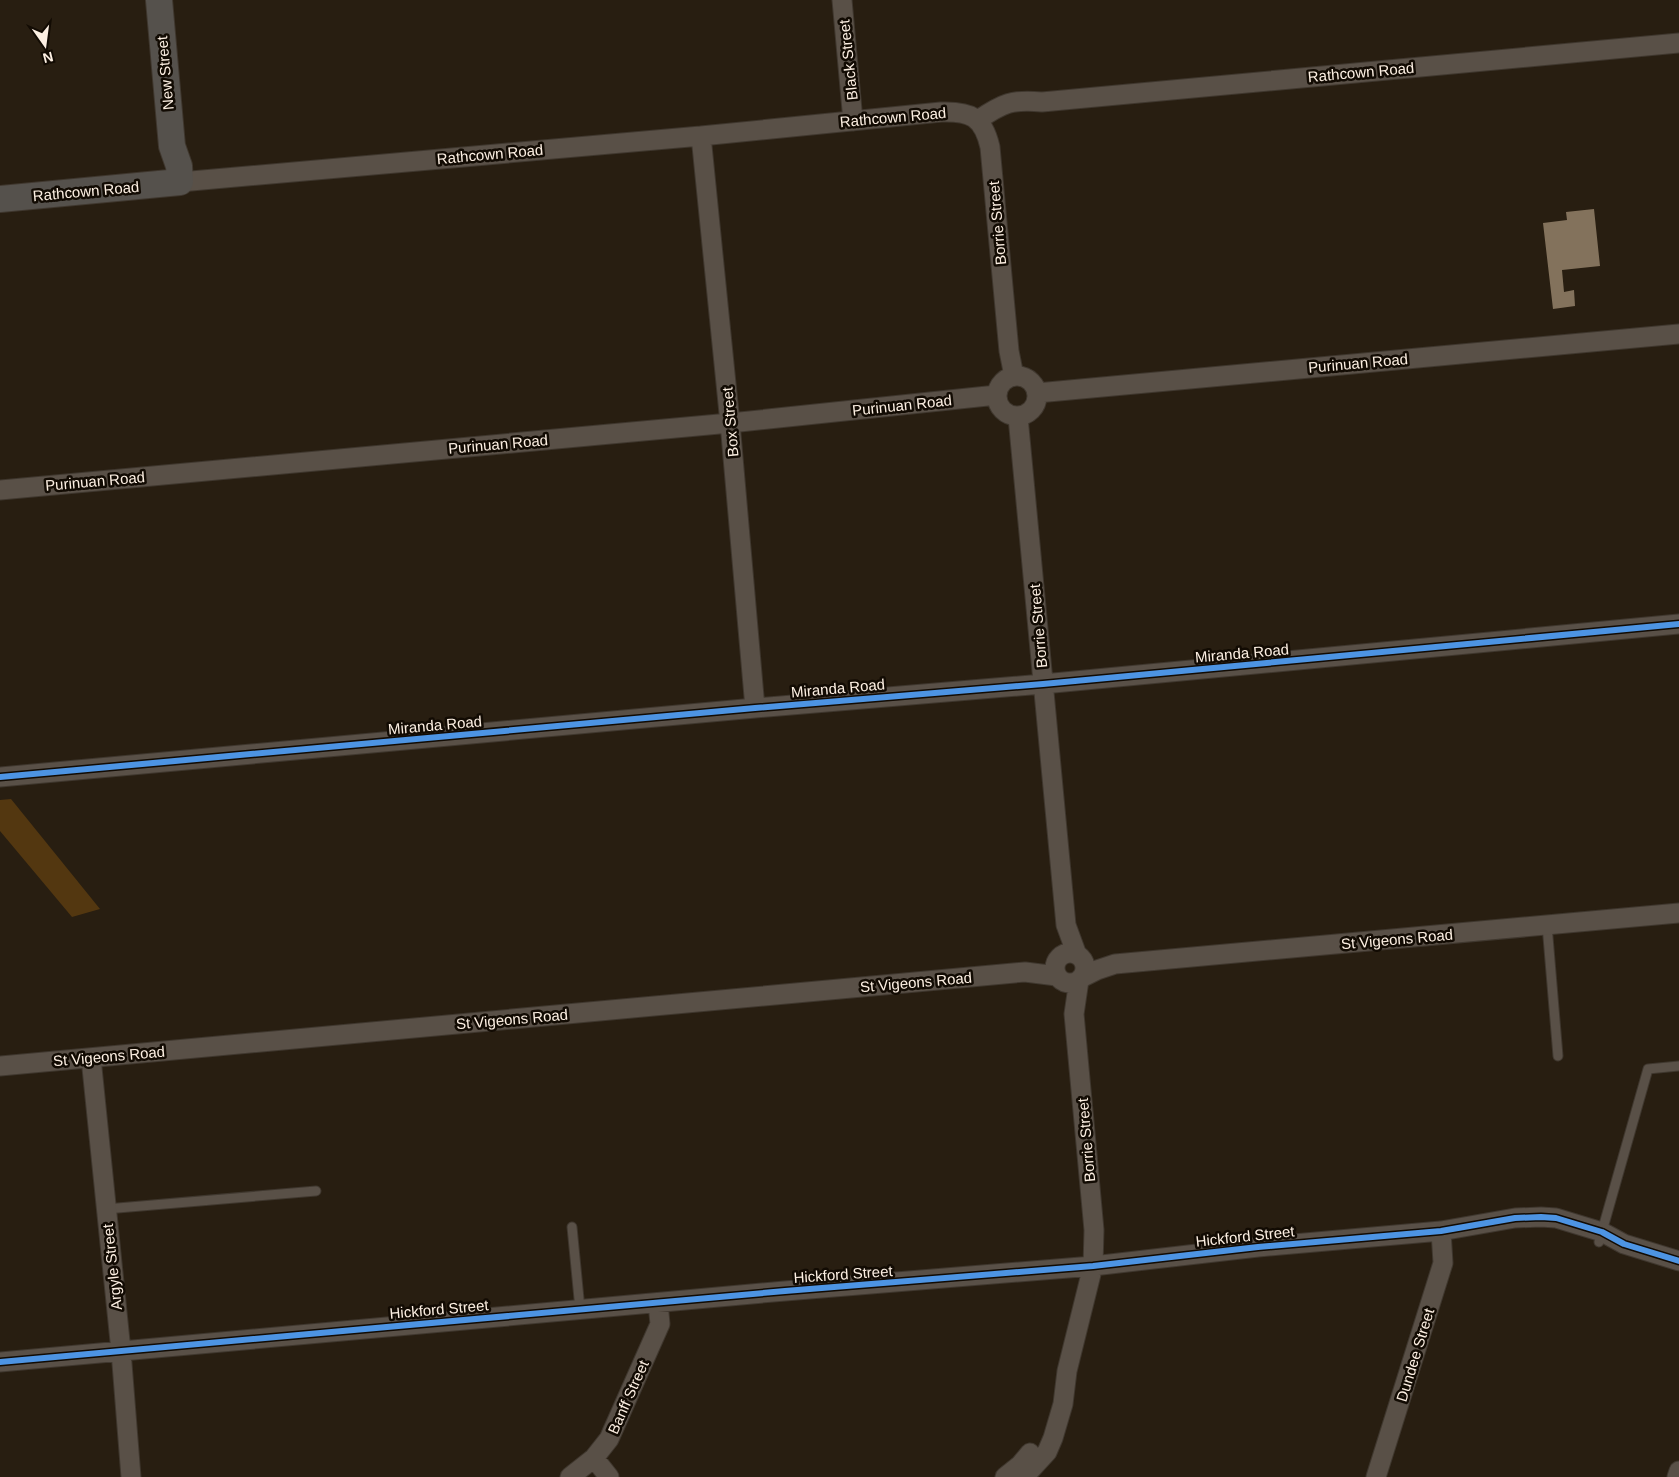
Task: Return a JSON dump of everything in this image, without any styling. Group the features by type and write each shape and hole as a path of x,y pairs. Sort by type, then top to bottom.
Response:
{"street":[{"name":"New Street","path":"159,0 172,146 168,167 175,183"},
{"name":"Black Street","path":"842,0 853,121"},
{"name":"Rathcown Road","path":"0,198 701,136 957,111 966,113 981,125 1042,102 1679,43"},
{"name":"Borrie Street","path":"981,125 990,152 1014,376"},
{"name":"Box Street","path":"701,136 730,422 755,708"},
{"name":"Purinuan Road","path":"1038,393 1679,334"},
{"path":"1014,376 1020,376 1032,382 1038,393 1036,405 1032,410 1018,417 1004,412 996,395 1002,382 1014,376"},
{"name":"Purinuan Road","path":"0,490 730,422 996,395"},
{"name":"Borrie Street","path":"1018,417 1094,1230 1093,1266 1067,1371"},
{"name":"Miranda Road","path":"0,777 755,708 1043,684 1679,624"},
{"name":"St Vigeons Road","path":"0,1066 1679,913"},
{"name":"Argyle Street","path":"91,1058 121,1351 131,1477"},
{"name":"Hickford Street","path":"0,1362 580,1309 1093,1266 1258,1247 1445,1230 1516,1218 1556,1218 1601,1237 1679,1261"},
{"name":"Dundee Street","path":"1376,1477 1443,1263 1445,1230"},
{"name":"Banff Street","path":"570,1477 594,1458 609,1439 660,1324 658,1303"},
{"path":"1005,1477 1020,1465 1036,1445 1044,1429 1050,1407 1067,1371"},
{"path":"1024,1477 1047,1452 1053,1438 1063,1404 1067,1371"},
{"path":"594,1458 609,1477"},
{"path":"1677,1477 1679,1471"}],"lane":[{"path":"1547,925 1558,1056"},
{"path":"1601,1237 1648,1069 1679,1066"},
{"path":"106,1209 316,1191"},
{"path":"572,1227 580,1309"}],"shaded area":[{"path":"11,799 100,909 72,917 0,831 0,800"}],"building":[{"path":"1594,209 1600,266 1562,270 1564,292 1574,290 1575,306 1553,309 1543,223 1567,220 1566,212"}],"cycle path":[{"path":"0,777 755,708 1043,684 1679,624"},
{"path":"0,1362 785,1291 1093,1266 1258,1247 1441,1231 1515,1218 1556,1218 1602,1232 1624,1244 1679,1261"}]}
